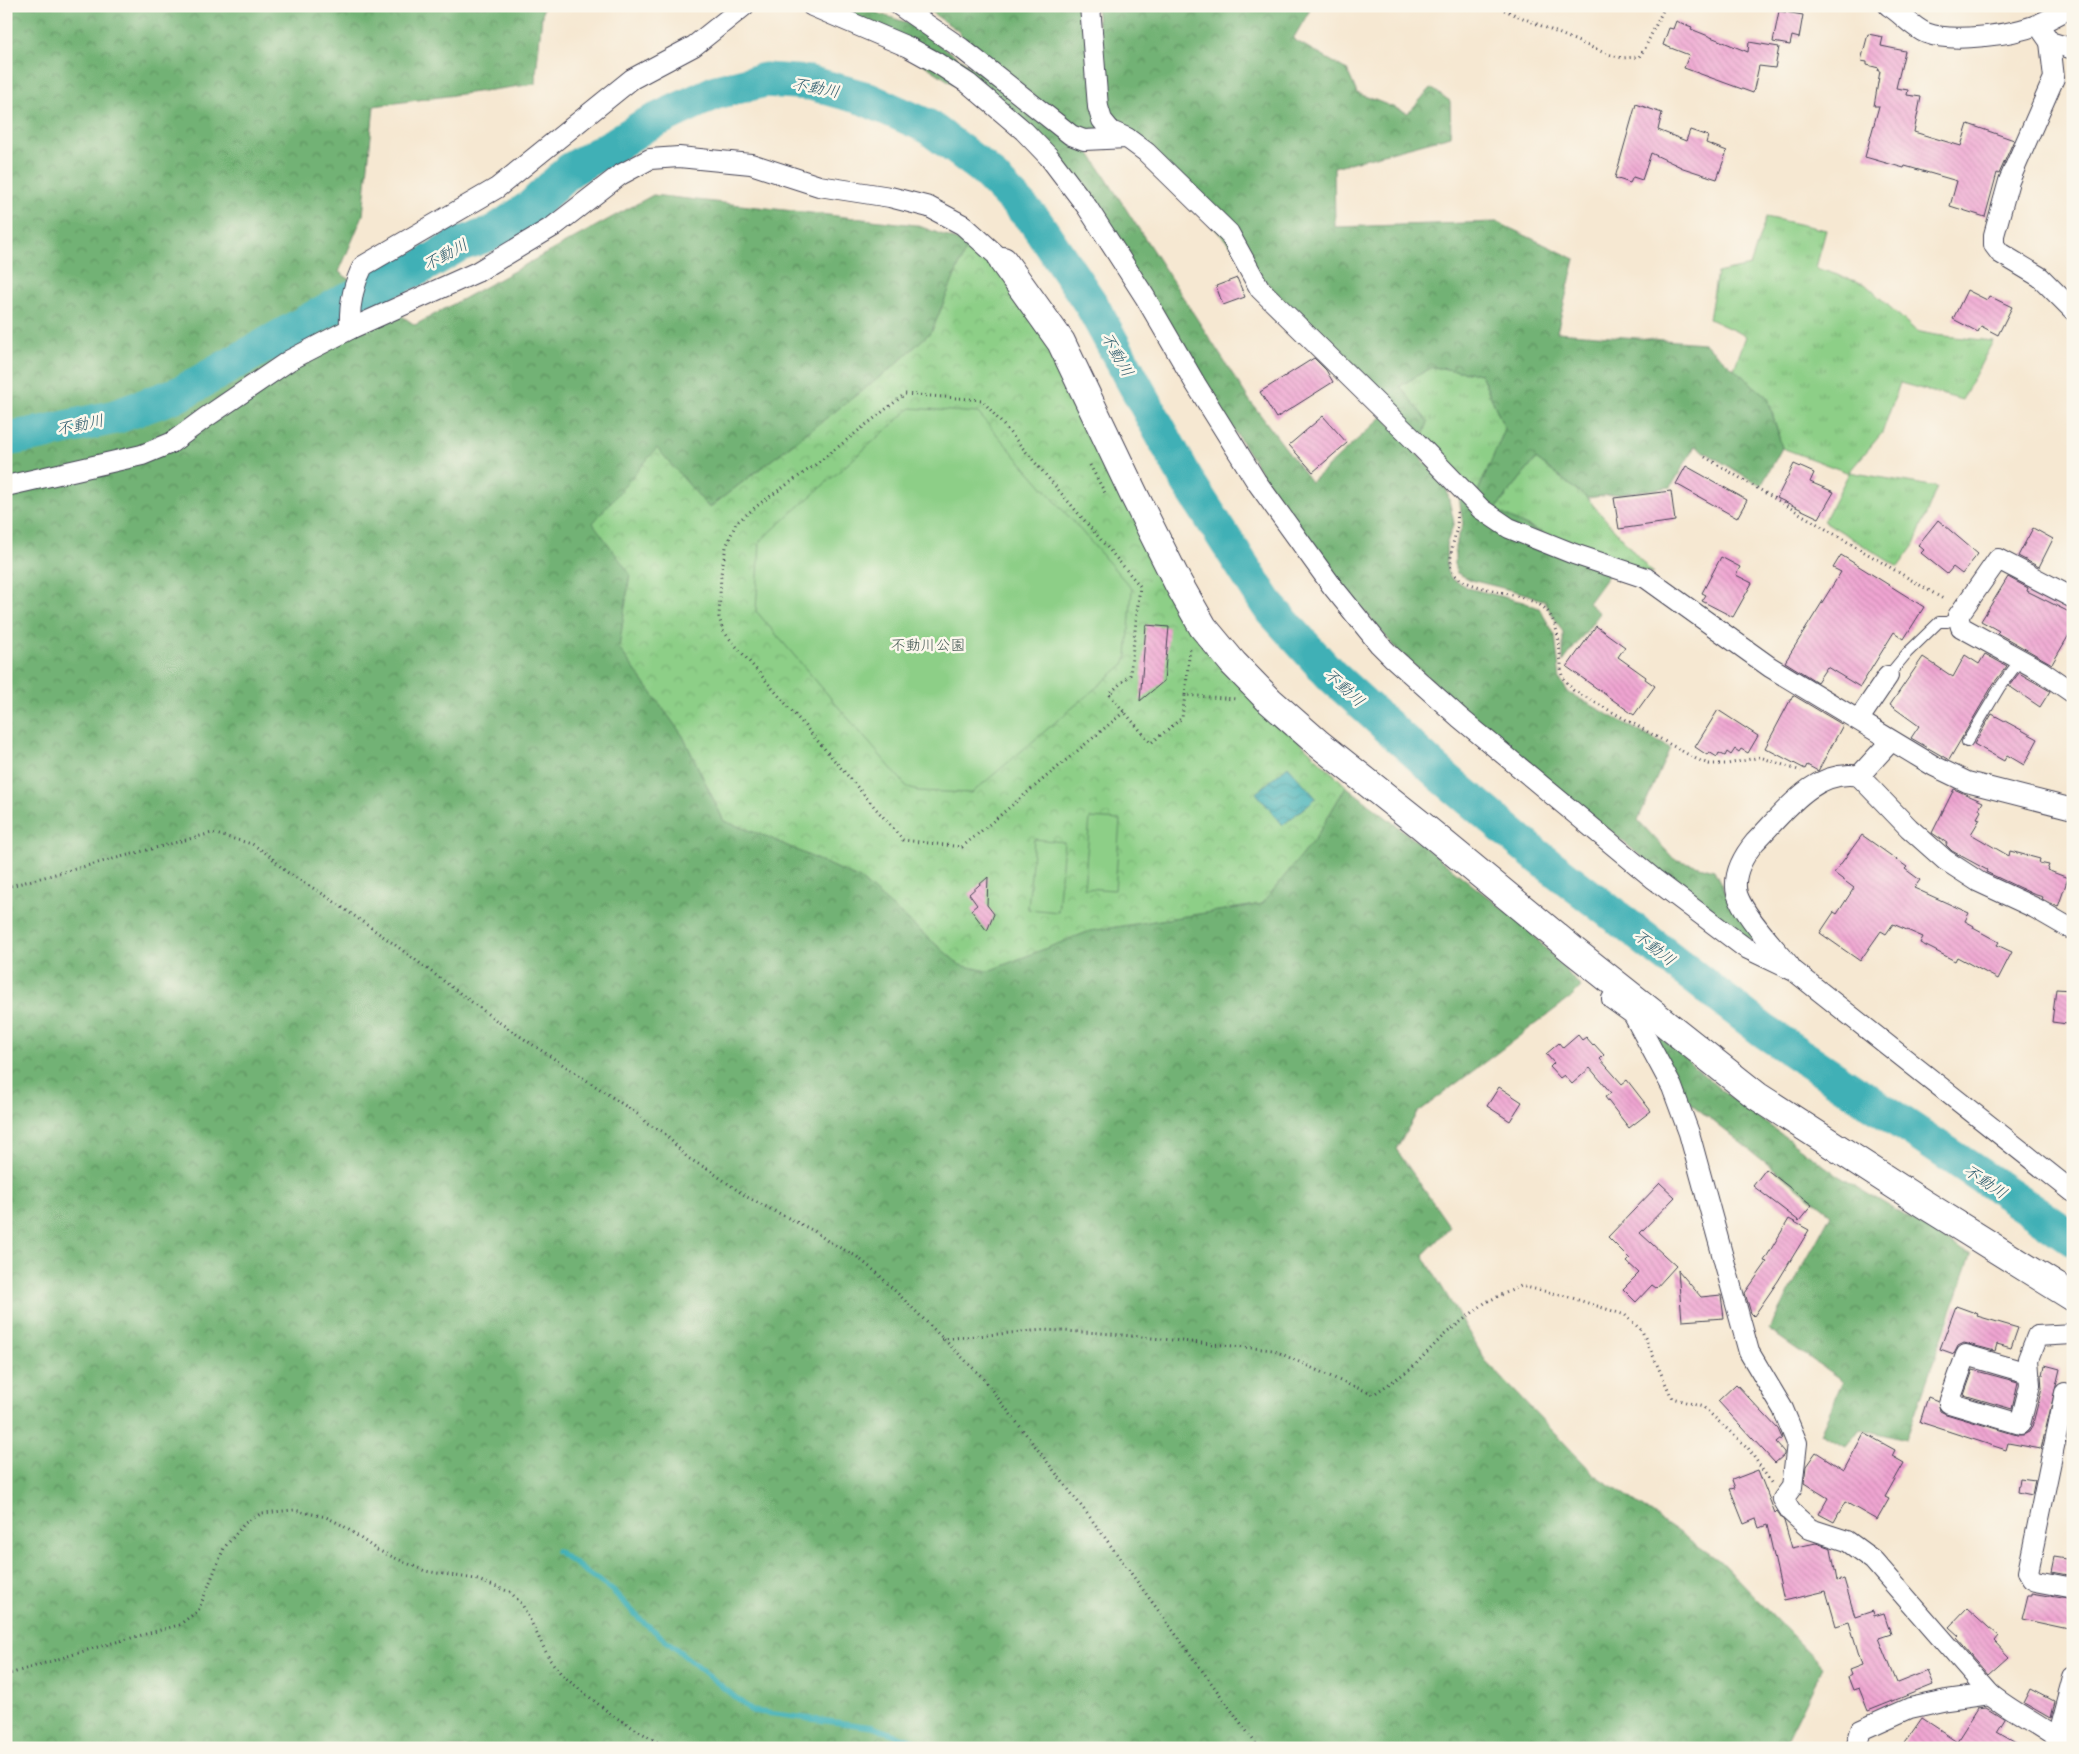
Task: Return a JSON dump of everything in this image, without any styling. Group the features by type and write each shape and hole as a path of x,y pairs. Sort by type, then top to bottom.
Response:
{"street":[{"path":"350,320 359,273 363,266 497,188 632,79 694,46 744,6"},
{"path":"812,6 908,47 937,63 969,84 1024,131 1049,157 1087,207 1145,297 1195,383 1256,481 1332,586 1386,650 1460,718 1654,879 1744,947 1794,971"},
{"path":"900,6 961,48 1071,135 1084,140 1126,138"},
{"path":"1090,6 1098,107 1102,120 1111,131 1126,138 1146,152 1229,234 1260,289 1481,509 1509,528 1574,554 1646,578 1770,667 1934,766 1966,782 2073,809"},
{"path":"1889,6 1915,27 1946,38 1996,34 2038,24 2073,7"},
{"path":"2038,24 2050,42 2054,78 2009,180 1994,235 1994,244 2000,253 2040,277 2073,310"},
{"path":"2050,42 2073,49"},
{"path":"6,486 142,455 171,443 350,320 477,272 554,226 620,175 650,159 679,157 751,164 819,186 890,197 929,207 962,225 1003,261 1061,342 1134,496 1178,583 1203,627 1233,663 1270,701 1574,951 1757,1096 2073,1297"},
{"path":"2073,598 1998,559 1960,613 1961,627 2020,660 2073,693"},
{"path":"1859,719 1888,676"},
{"path":"1859,776 1891,741"},
{"path":"2073,930 2035,908 1979,882 1946,860 1910,828 1859,776 1849,774 1824,779 1812,785 1755,842 1743,860 1737,879 1736,889 1744,909 1794,971 2073,1192"},
{"path":"1574,951 1576,968 1632,1014 1672,1087 1689,1133 1749,1352 1783,1409 1797,1443 1792,1486 1783,1499 1792,1512 1810,1529 1847,1541 1873,1560 1990,1694 2009,1709 2064,1742 2073,1677"},
{"path":"2028,1373 2028,1359 2037,1336 2073,1334"},
{"path":"2073,1398 2065,1393 2028,1572 2032,1579 2036,1581 2073,1588"},
{"path":"1856,1748 1861,1730 1910,1708 1947,1700 1990,1694"}],"lane":[{"path":"1888,676 1907,653 1939,622 1946,622 1960,613"},
{"path":"1967,742 2000,687 2020,660"}],"path":[{"path":"1495,6 1607,54 1622,58 1639,57 1665,6"},
{"path":"1124,712 962,847 904,840 723,630 719,616 720,574 726,546 736,523 905,394 982,400 1140,586 1130,674 1109,694 1151,744 1182,718 1185,695 1270,701"},
{"path":"1705,458 1960,613"},
{"path":"1450,477 1458,523 1451,545 1452,570 1455,575 1470,584 1540,604 1548,612 1558,633 1562,677 1573,690 1698,760 1709,764 1728,764 1760,756 1824,779"},
{"path":"6,887 212,833 252,844 269,855 284,871 326,896 497,1021 639,1115 647,1124 662,1131 688,1158 748,1197 814,1231 829,1242 856,1256 877,1273 981,1376 1034,1443 1259,1748"},
{"path":"942,1339 1044,1330 1101,1333 1273,1350 1347,1384 1374,1394 1411,1369 1444,1335 1486,1302 1521,1286 1566,1296 1625,1315 1642,1331 1672,1398 1703,1407 1748,1448 1783,1499"},
{"path":"6,1675 94,1648 179,1625 198,1610 224,1548 245,1523 262,1513 294,1510 326,1517 342,1525 377,1550 425,1571 475,1579 510,1592 522,1604 550,1660 563,1676 612,1716 667,1748"}],"green space":[{"path":"6,6 543,6 535,84 374,106 363,215 339,272 415,325 653,195 916,225 968,244 932,331 893,367 709,508 657,449 630,574 619,648 683,736 724,821 768,837 860,879 960,965 988,971 1090,931 1262,904 1316,837 1346,786 1525,926 1581,987 1570,998 1417,1113 1396,1149 1450,1227 1423,1255 1485,1360 1594,1474 1720,1561 1823,1667 1783,1748 6,1748"},
{"path":"843,6 859,7 908,23 1084,144 1250,401 1311,482 1383,416 1446,486 1454,523 1446,545 1447,572 1452,579 1468,588 1539,608 1555,635 1560,680 1569,693 1670,748 1638,820 1674,859 1714,870 1729,900 1773,949 1749,939 1660,872 1465,711 1398,651 1339,581 1264,477 1056,152 846,13"},
{"path":"926,6 1081,6 1104,133 1084,136 968,45 957,30 925,8"},
{"path":"1096,6 1304,6 1310,10 1293,39 1347,70 1357,93 1408,113 1431,88 1450,101 1451,136 1334,167 1335,227 1497,222 1575,259 1557,332 1704,343 1768,398 1782,448 1761,486 1695,446 1671,487 1587,498 1536,459 1494,511 1476,496 1505,429 1481,374 1432,367 1400,386 1428,422 1422,439 1369,390 1108,117"},
{"path":"1766,217 1826,230 1816,268 1865,284 1916,331 1935,335 1993,341 1962,400 1900,383 1882,433 1849,472 1937,487 1914,545 1898,567 1824,521 1849,473 1782,448 1768,398 1734,369 1746,336 1709,319 1717,273 1750,266"},
{"name":"不動川公園","path":"968,244 988,259 1033,313 1226,670 1346,786 1316,837 1262,904 1090,931 988,971 960,965 860,879 768,837 724,821 683,736 619,648 630,574 593,523 657,448 709,508 893,367 932,331"},
{"path":"1432,367 1481,374 1505,429 1476,496 1422,439 1400,386"},
{"path":"911,408 978,413 1132,589 1127,656 1124,664 972,793 918,791 908,788 756,611 760,541"},
{"path":"1536,459 1587,498 1653,574 1576,548 1494,511"},
{"path":"1458,491 1612,570 1588,603 1600,613 1563,662 1563,632 1544,601 1526,594 1471,580 1457,573 1455,569 1455,546 1463,524"},
{"path":"1090,818 1120,820 1115,890 1084,888"},
{"path":"1034,839 1064,842 1058,912 1028,909"},
{"path":"1648,1026 1721,1090 1837,1175 1971,1255 1906,1440 1860,1429 1846,1447 1820,1434 1843,1381 1769,1330 1831,1214 1685,1099"}],"water":[{"path":"1288,766 1316,798 1283,825 1256,793"}],"building":[{"path":"1779,11 1803,15 1799,38 1792,36 1790,45 1773,42"},
{"path":"1676,21 1748,52 1749,42 1779,47 1775,68 1759,66 1753,93 1684,68 1689,55 1663,45 1669,28 1673,29"},
{"path":"1868,34 1883,37 1881,46 1905,51 1896,88 1908,90 1907,95 1921,97 1914,132 1961,146 1968,124 2014,140 1999,174 1997,173 1985,217 1950,206 1957,181 1865,157 1879,106 1874,106 1880,71 1878,71 1879,68 1867,65 1867,62 1861,61"},
{"path":"1636,104 1662,113 1658,130 1686,141 1690,130 1708,136 1706,143 1727,151 1717,179 1683,168 1651,153 1642,180 1633,177 1630,183 1615,178"},
{"path":"1237,278 1245,297 1223,305 1216,286"},
{"path":"1967,290 1987,300 1989,296 2012,307 1998,335 1981,326 1978,332 1953,319"},
{"path":"1314,358 1326,370 1333,382 1276,418 1260,392"},
{"path":"1323,416 1347,443 1313,472 1289,445"},
{"path":"1794,464 1814,473 1810,482 1834,492 1819,518 1777,498"},
{"path":"1686,466 1747,500 1737,518 1676,484"},
{"path":"1671,491 1675,521 1619,529 1614,498"},
{"path":"1938,520 1978,554 1962,574 1953,567 1947,574 1921,553 1924,550 1918,545"},
{"path":"2033,528 2053,539 2039,567 2018,556"},
{"path":"1841,555 1924,607 1904,639 1894,632 1860,687 1827,667 1817,682 1785,662 1841,572 1833,568"},
{"path":"1721,557 1740,567 1736,575 1752,583 1733,617 1702,601 1706,595 1702,593"},
{"path":"2008,577 2028,588 2027,591 2073,614 2073,628 2052,664 1997,633 1999,631 1981,621"},
{"path":"1146,625 1169,627 1164,681 1140,701"},
{"path":"1596,626 1625,647 1618,657 1646,677 1645,679 1655,686 1634,715 1567,667"},
{"path":"1985,654 2007,666 1994,683 1949,760 1911,738 1919,726 1890,705 1923,657 1953,677 1965,655 1979,664"},
{"path":"2019,673 2050,691 2040,707 2009,686"},
{"path":"1793,695 1843,725 1818,771 1807,765 1805,769 1765,748"},
{"path":"1718,710 1758,736 1748,753 1741,749 1739,752 1735,749 1731,755 1727,752 1725,756 1719,753 1717,757 1709,752 1707,755 1695,747"},
{"path":"1992,714 2038,739 2024,765 2007,755 2004,761 1974,744"},
{"path":"1954,789 1983,802 1977,818 1980,819 1971,834 2009,856 2010,851 2040,859 2039,863 2049,865 2047,870 2068,878 2058,907 2042,899 2043,897 1986,872 1987,870 1952,851 1946,845 1947,843 1932,833"},
{"path":"1862,835 1907,867 1905,869 1920,880 1914,888 1969,913 1965,921 1974,926 1973,928 1999,942 1997,945 2012,952 1998,979 1957,957 1955,961 1920,943 1923,937 1893,924 1886,934 1881,931 1860,961 1820,933 1834,912 1837,914 1854,888 1834,873"},
{"path":"988,877 987,905 994,914 987,931 971,910 977,905 969,894"},
{"path":"2056,989 2071,990 2067,1024 2052,1022"},
{"path":"1578,1035 1582,1040 1586,1037 1594,1044 1604,1055 1600,1059 1622,1084 1627,1080 1651,1111 1629,1128 1605,1097 1611,1093 1590,1068 1572,1084 1564,1075 1560,1078 1550,1067 1554,1063 1546,1054 1559,1043 1563,1048"},
{"path":"1499,1087 1522,1102 1510,1121 1487,1106"},
{"path":"1766,1169 1812,1205 1799,1221 1753,1186"},
{"path":"1660,1183 1675,1197 1640,1233 1676,1266 1656,1288 1652,1285 1636,1302 1623,1289 1639,1273 1627,1262 1630,1259 1608,1237"},
{"path":"1789,1219 1809,1230 1754,1316 1751,1313 1745,1293 1767,1262 1764,1261"},
{"path":"1678,1270 1701,1297 1721,1295 1724,1318 1682,1321"},
{"path":"1956,1306 1978,1314 1977,1316 2018,1328 2011,1348 1997,1344 1995,1351 1964,1343 1958,1346 1954,1354 1940,1349"},
{"path":"2045,1365 2060,1369 2041,1449 2008,1443 2006,1450 1920,1422 1928,1397 1938,1401 1940,1411 1946,1414 2017,1435 2023,1435 2029,1432 2032,1427 2042,1388 2041,1375 2043,1375"},
{"path":"1973,1370 2018,1382 2012,1409 1964,1395"},
{"path":"1736,1384 1778,1429 1782,1438 1776,1443 1784,1452 1784,1455 1775,1463 1718,1401"},
{"path":"1864,1433 1895,1450 1892,1456 1904,1463 1885,1497 1889,1499 1877,1520 1845,1502 1834,1522 1819,1514 1828,1498 1804,1483 1806,1466 1816,1452 1844,1470"},
{"path":"1758,1470 1775,1513 1777,1511 1784,1521 1792,1548 1816,1543 1831,1548 1837,1581 1844,1579 1855,1617 1873,1611 1874,1616 1884,1613 1891,1634 1879,1638 1897,1683 1927,1671 1933,1685 1868,1711 1859,1688 1853,1690 1848,1677 1851,1675 1849,1670 1862,1665 1849,1622 1836,1626 1826,1591 1784,1601 1767,1525 1759,1528 1756,1519 1744,1524 1730,1489 1735,1488 1732,1480"},
{"path":"2020,1478 2035,1480 2032,1495 2018,1492"},
{"path":"2054,1557 2073,1560 2073,1576 2051,1572"},
{"path":"2032,1593 2073,1600 2073,1630 2022,1619 2028,1595 2032,1595"},
{"path":"1967,1608 1998,1636 1994,1641 2009,1657 1989,1675 1957,1638 1959,1636 1949,1627"},
{"path":"2031,1689 2054,1701 2050,1718 2024,1703"},
{"path":"1986,1707 2005,1719 1997,1732 2024,1748 1901,1748 1922,1718 1957,1741 1978,1708"}],"waterway":[{"name":"不動川","path":"6,439 115,417 181,393 344,301 421,267 458,245 493,233 531,207 570,170 644,126 716,92 765,80 810,83 864,98 927,126 983,168 1035,221 1091,304 1188,482 1269,607 1331,675 1441,775 1535,854 1764,1031 2073,1239"},
{"path":"557,1551 613,1591 640,1619 752,1711 872,1727 923,1744 928,1748"}]}
